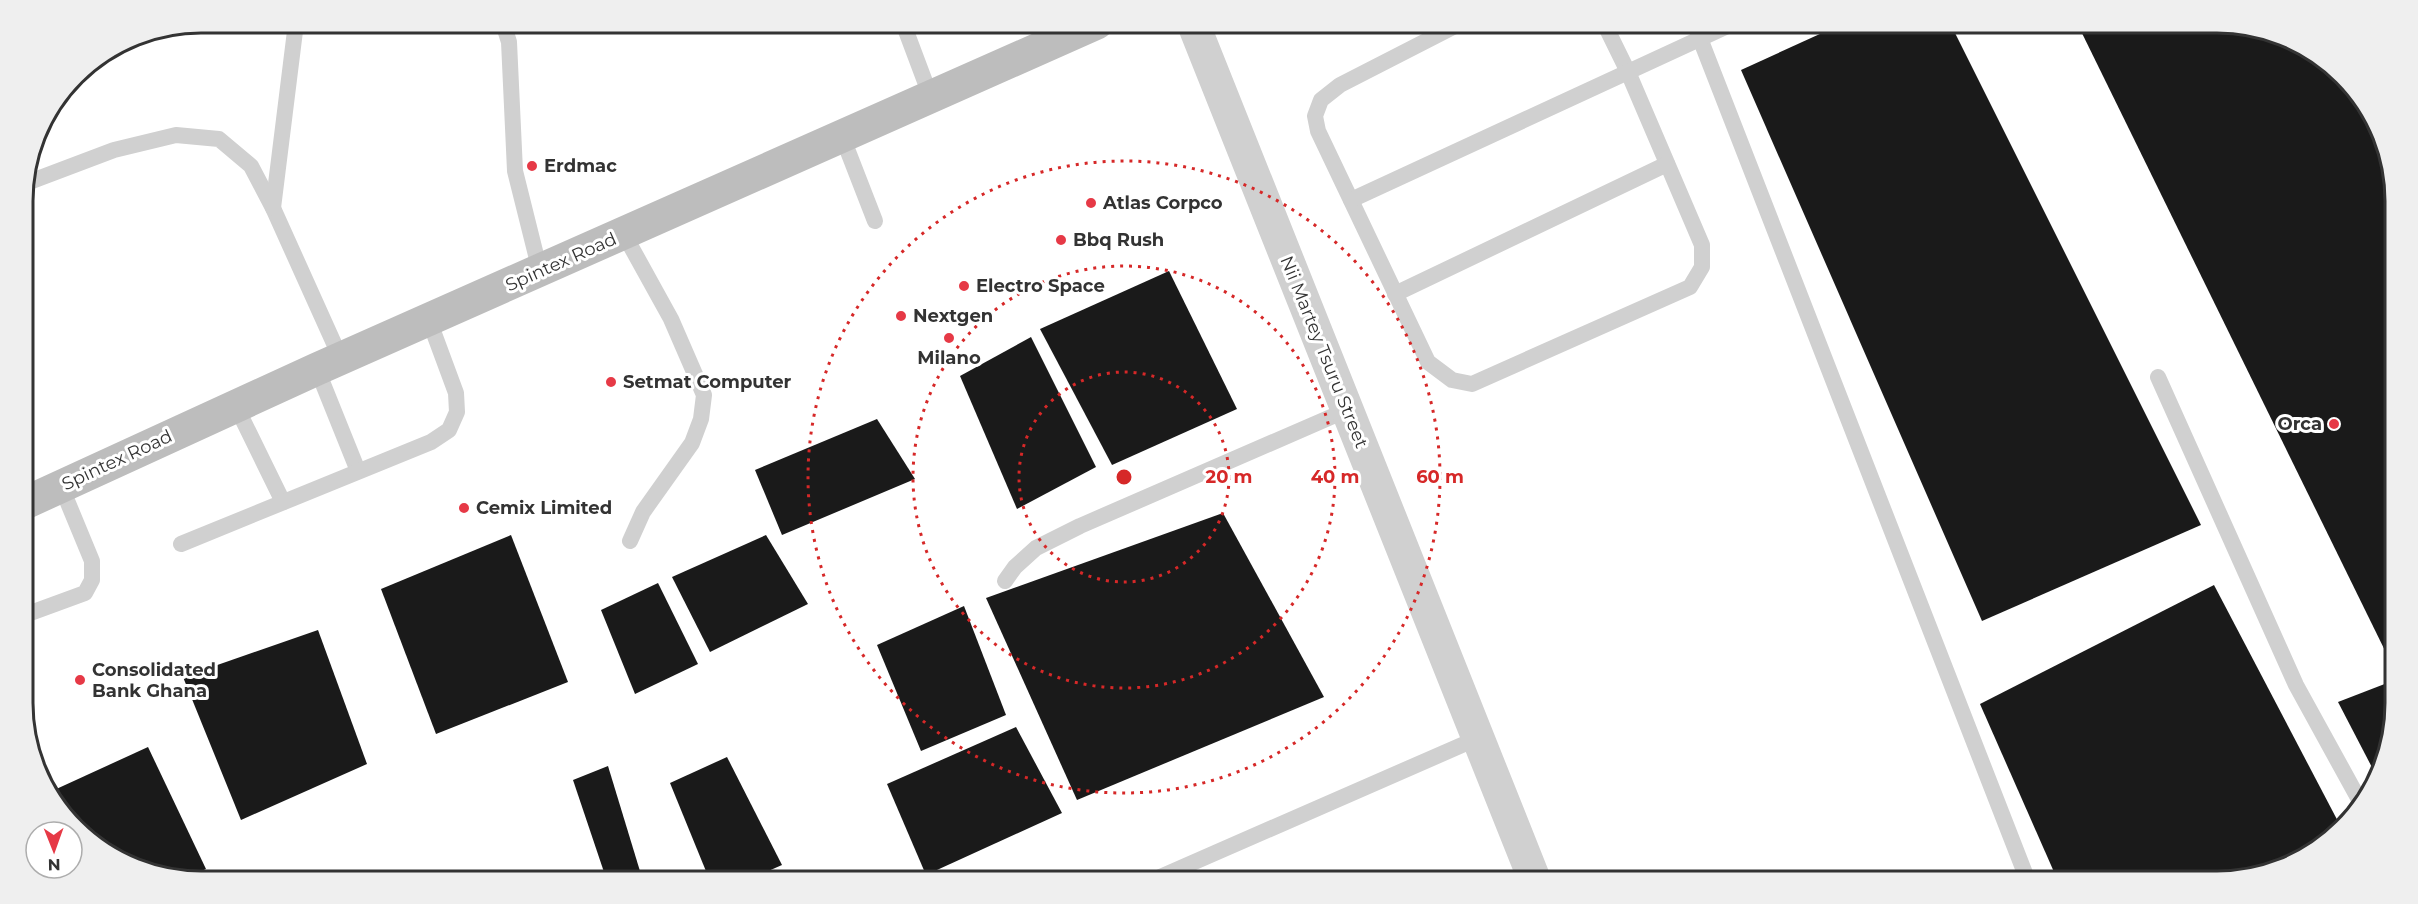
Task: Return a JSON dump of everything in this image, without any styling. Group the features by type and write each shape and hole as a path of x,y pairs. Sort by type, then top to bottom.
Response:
{"main road":[{"name":"Spintex Road","path":"33,499 329,364 1072,33"}],"street":[{"name":"Nii Martey Tsuru Street","path":"1197,33 1531,871"}],"lane":[{"path":"273,208 295,33"},
{"path":"506,33 509,42 515,171 540,271"},
{"path":"907,33 930,95"},
{"path":"1440,33 1340,85 1321,100 1315,116 1318,131 1428,362 1452,380 1472,384 1690,287 1702,267 1702,245 1609,33"},
{"path":"1351,200 1628,72 1692,33"},
{"path":"1698,33 2024,871"},
{"path":"34,180 114,150 176,135 219,139 251,166 273,208 329,364 358,471"},
{"path":"842,136 874,221"},
{"path":"1395,294 1667,164"},
{"path":"624,234 671,319 704,395 701,419 692,443 643,512 630,541"},
{"path":"182,544 431,441 448,430 457,412 456,393 429,320"},
{"path":"2158,377 2296,685 2357,796"},
{"path":"236,406 283,502"},
{"path":"1005,581 1036,548 1080,526 1347,410"},
{"path":"33,612 85,593 92,580 92,561 61,486"},
{"path":"1174,871 1478,738"}],"building":[{"path":"1822,33 1955,33 2201,525 1982,621 1741,70"},
{"name":"Orca","path":"2082,33 2228,33 2271,42 2311,61 2336,82 2363,117 2379,157 2384,179 2385,201 2385,651"},
{"path":"1169,271 1237,409 1112,465 1040,329"},
{"path":"1031,337 1096,467 1017,509 960,376"},
{"path":"877,419 915,479 782,535 755,470"},
{"path":"1223,513 1324,697 1077,800 986,598"},
{"path":"511,535 568,682 436,734 381,589"},
{"path":"766,535 808,604 710,652 672,577"},
{"path":"658,583 698,664 635,694 601,610"},
{"path":"2214,585 2337,820 2311,843 2292,854 2250,868 2228,871 2054,871 1980,704"},
{"path":"964,606 1006,715 921,751 877,645"},
{"path":"318,630 367,764 241,820 183,677"},
{"path":"2385,684 2384,725 2372,768 2338,702"},
{"path":"1016,727 1062,813 935,871 924,871 887,784"},
{"path":"148,747 206,869 202,871 179,870 126,854 107,843 90,829 56,789"},
{"path":"727,757 782,865 768,871 706,871 670,783"},
{"path":"608,766 640,871 604,871 573,780"}],"place":[{"name":"Erdmac","path":"532,166"},
{"name":"Atlas Corpco","path":"1091,203"},
{"name":"Bbq Rush","path":"1061,240"},
{"name":"Electro Space","path":"964,286"},
{"name":"Nextgen","path":"901,316"},
{"name":"Milano","path":"949,338"},
{"name":"Setmat Computer","path":"611,382"},
{"name":"Orca","path":"2334,424"},
{"name":"Cemix Limited","path":"464,508"},
{"name":"Consolidated Bank Ghana","path":"80,680"}]}
